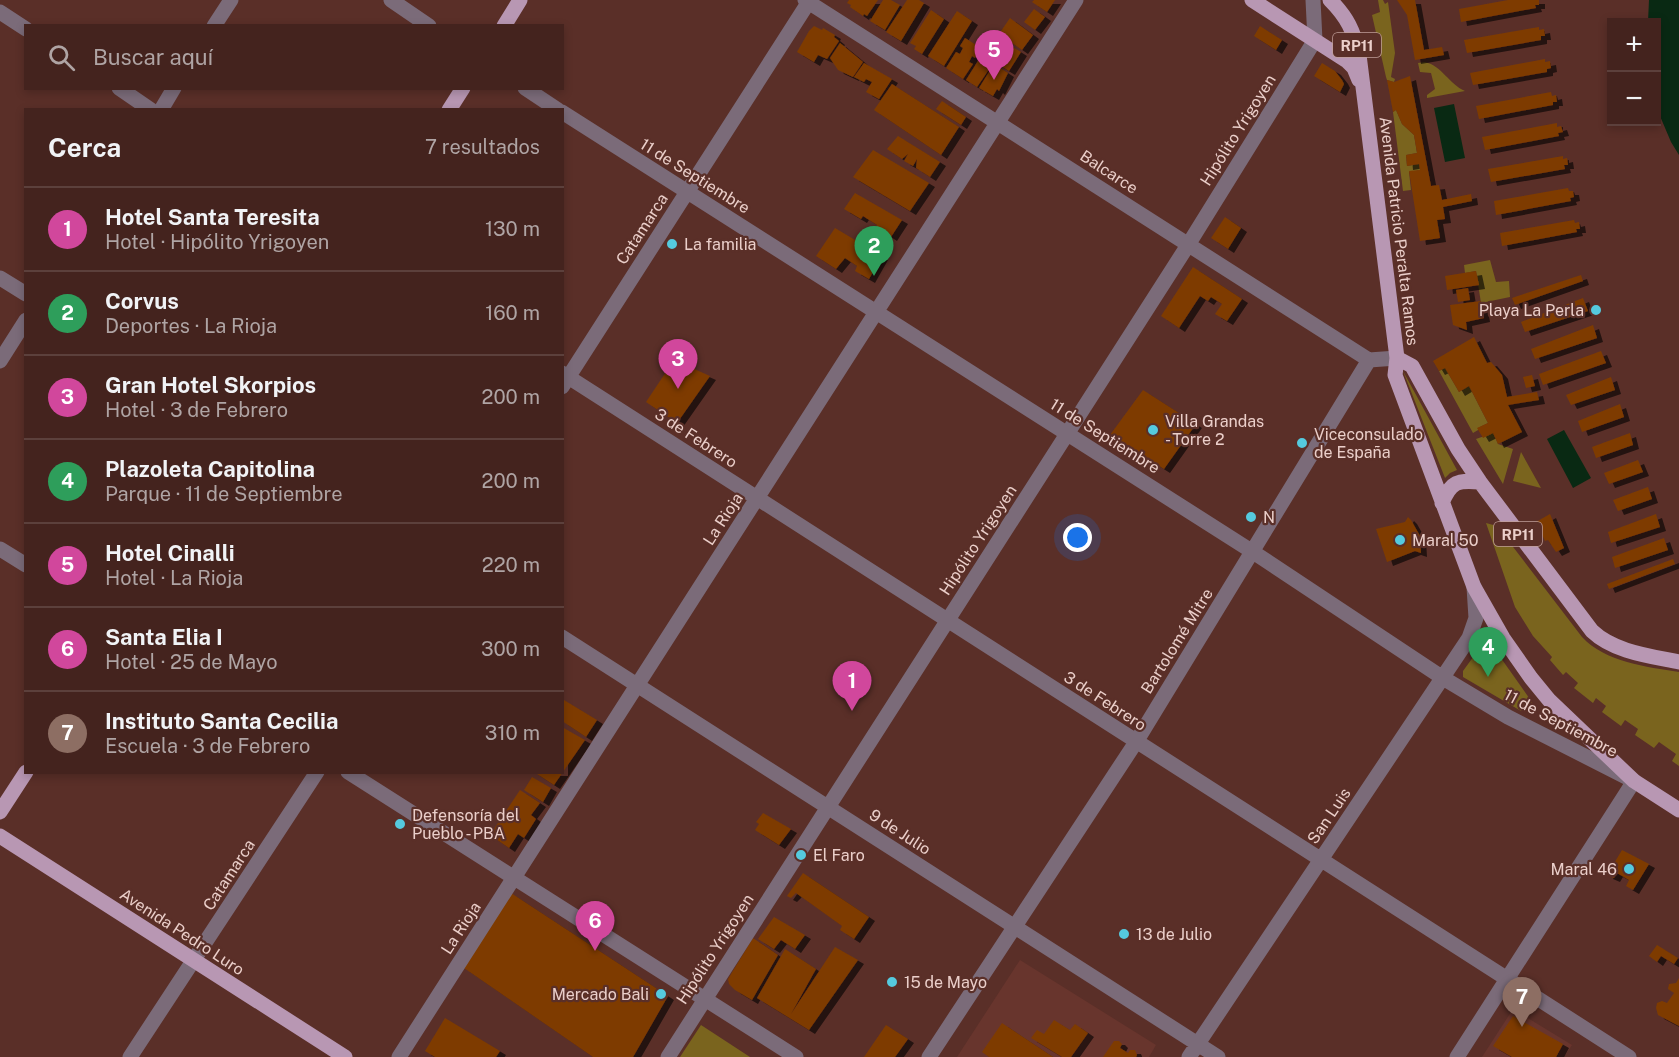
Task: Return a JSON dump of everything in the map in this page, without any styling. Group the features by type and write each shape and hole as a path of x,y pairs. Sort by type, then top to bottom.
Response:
{"main road":[{"path":"505,24 520,0"},
{"name":"RP11","path":"1252,0 1347,61 1354,68 1363,98"},
{"name":"Avenida Patricio Peralta Ramos","path":"1330,0 1342,12 1353,30 1359,55 1397,358 1395,375 1474,587 1503,638 1549,700 1634,781 1679,810"},
{"path":"450,108 462,90"},
{"name":"RP11","path":"1397,358 1412,366 1458,449 1480,482 1597,636 1619,648 1679,662"},
{"path":"1442,503 1454,484 1460,481 1480,482"},
{"path":"0,812 25,774"},
{"name":"Avenida Pedro Luro","path":"0,836 345,1057"}],"street":[{"path":"215,24 231,0"},
{"path":"391,0 426,24"},
{"name":"La Rioja","path":"399,1057 1076,0"},
{"path":"1313,0 1315,40"},
{"name":"Balcarce","path":"808,1 1369,360"},
{"name":"Catamarca","path":"564,379 687,192 808,1"},
{"path":"0,12 24,28"},
{"name":"Hipólito Yrigoyen","path":"668,1057 1188,245 1315,40"},
{"path":"122,90 148,108"},
{"path":"162,108 173,90"},
{"path":"528,90 555,108"},
{"name":"11 de Septiembre","path":"564,113 1253,552 1443,678 1508,717 1634,781"},
{"path":"0,278 24,293"},
{"path":"0,361 24,323"},
{"path":"1369,360 1397,358"},
{"name":"Bartolomé Mitre","path":"929,1057 1136,742 1369,360"},
{"name":"3 de Febrero","path":"564,379 757,498 1629,1057"},
{"path":"0,549 24,564"},
{"name":"San Luis","path":"1189,1057 1469,638 1476,618 1474,587"},
{"name":"9 de Julio","path":"564,638 1218,1057"},
{"name":"Catamarca","path":"130,1057 316,774"},
{"path":"351,774 796,1057"},
{"path":"1457,1057 1634,781"}],"shaded area":[{"path":"1378,0 1383,0 1385,4 1388,2 1395,53 1391,77 1395,79 1394,82 1387,80 1386,77 1372,15 1380,12"},
{"path":"1649,0 1679,0 1679,155 1661,118 1661,18 1648,18"},
{"path":"1425,62 1436,67 1465,91 1427,98 1427,95 1435,89 1431,73 1420,72 1418,63"},
{"path":"1454,104 1465,158 1445,162 1434,108"},
{"path":"1396,110 1402,124 1414,135 1417,153 1406,155 1407,166 1419,164 1420,170 1409,172 1411,190 1403,191 1393,112"},
{"path":"1490,260 1496,282 1509,281 1510,297 1481,303 1476,271 1465,273 1464,265"},
{"path":"1445,368 1459,392 1469,386 1488,423 1473,433 1439,371"},
{"path":"1403,371 1457,470 1445,478"},
{"path":"1564,430 1591,478 1573,488 1547,439"},
{"path":"1493,433 1498,444 1513,449 1503,484 1476,439"},
{"path":"1521,452 1541,488 1513,481"},
{"path":"1486,523 1497,526 1582,637 1591,645 1614,658 1627,662 1679,672 1679,766 1672,761 1676,754 1659,742 1654,748 1635,735 1638,729 1625,720 1621,726 1602,712 1606,706 1596,698 1593,703 1574,688 1578,683 1566,672 1563,675 1550,660 1552,657 1533,636 1515,607"},
{"path":"1484,642 1491,644 1532,702 1529,710 1521,711 1463,677 1463,671"},
{"path":"1020,960 1156,1045 1149,1057 957,1057"},
{"path":"1513,1009 1572,1045 1564,1057 1482,1057"},
{"path":"701,1025 750,1057 680,1057"}],"building":[{"path":"849,0 878,0 867,16 864,14 863,16 850,7 851,5 847,3"},
{"path":"883,0 891,0 900,5 885,30 870,21"},
{"path":"907,0 919,0 924,3 901,41 886,32"},
{"path":"1034,0 1055,0 1047,12 1032,2"},
{"path":"1397,0 1415,0 1424,50 1442,47 1444,55 1415,60 1407,15"},
{"path":"1508,0 1539,0 1539,5 1535,5 1536,8 1461,22 1459,9"},
{"path":"1034,9 1045,17 1035,30 1024,22"},
{"path":"931,10 944,19 922,54 914,49 916,46 910,43"},
{"path":"957,11 972,21 944,66 928,56"},
{"path":"1010,18 1033,35 1022,50 999,34"},
{"path":"814,26 835,35 834,37 839,41 827,59 818,55 814,62 797,52"},
{"path":"1260,26 1282,40 1276,50 1254,36"},
{"path":"1539,27 1539,30 1544,29 1545,36 1541,36 1541,40 1467,53 1464,40"},
{"path":"995,36 1021,52 1009,71 983,55"},
{"path":"965,38 981,48 975,58 972,56 969,62 973,64 963,79 946,68 956,52 960,54 963,48 960,46"},
{"path":"840,43 863,62 853,77 838,70 830,58"},
{"path":"1545,59 1545,62 1550,61 1551,68 1547,69 1547,72 1473,85 1470,73"},
{"path":"978,61 990,68 977,87 966,80"},
{"path":"864,63 892,79 879,99 866,92 872,82 866,79 864,82 854,77"},
{"path":"1322,63 1335,71 1342,80 1344,84 1340,92 1314,76"},
{"path":"994,64 1008,73 999,91 997,89 993,96 979,88"},
{"path":"1410,76 1431,186 1439,185 1442,200 1471,194 1472,201 1443,207 1445,219 1437,220 1440,238 1420,241 1409,171 1420,170 1419,164 1407,166 1406,155 1417,153 1414,135 1402,124 1396,110 1393,112 1387,80 1394,82"},
{"path":"892,84 959,127 941,155 874,110"},
{"path":"1551,92 1552,96 1556,95 1557,102 1553,102 1553,105 1479,119 1476,106"},
{"path":"942,101 966,117 961,125 936,109"},
{"path":"1557,123 1557,127 1561,126 1563,132 1558,133 1559,136 1485,150 1482,137"},
{"path":"898,136 940,162 930,177 916,168 917,159 913,166 904,161 908,154 902,159 887,149"},
{"path":"873,150 929,183 910,211 853,177"},
{"path":"1563,156 1563,159 1567,158 1568,165 1564,165 1565,169 1491,182 1488,169"},
{"path":"1568,188 1569,191 1573,191 1574,197 1570,198 1571,201 1496,215 1494,201"},
{"path":"855,193 902,220 891,237 863,216 861,219 844,209"},
{"path":"1225,217 1241,228 1228,249 1211,238"},
{"path":"1574,220 1575,223 1579,222 1580,229 1576,229 1577,232 1502,246 1500,233"},
{"path":"835,228 882,256 869,279 855,271 857,266 845,258 836,269 816,256"},
{"path":"864,229 886,244 881,252 859,237"},
{"path":"1193,267 1242,299 1227,321 1215,314 1222,304 1211,297 1208,301 1200,296 1179,328 1161,316"},
{"path":"1476,271 1479,285 1447,290 1445,276"},
{"path":"1581,275 1583,281 1515,305 1512,298"},
{"path":"1468,288 1470,300 1458,302 1456,290"},
{"path":"1583,298 1588,311 1525,332 1521,322"},
{"path":"1481,301 1484,318 1466,322 1467,330 1453,325 1450,305"},
{"path":"1593,325 1597,338 1535,359 1531,349"},
{"path":"1474,337 1487,363 1491,362 1502,375 1507,397 1537,392 1539,400 1508,405 1522,432 1498,444 1493,433 1483,438 1477,428 1488,423 1469,386 1459,392 1445,368 1439,371 1433,361"},
{"path":"1601,351 1606,363 1543,385 1539,374"},
{"path":"674,360 710,376 677,423 646,402"},
{"path":"1532,375 1535,386 1526,388 1523,377"},
{"path":"1611,377 1615,390 1571,405 1566,395"},
{"name":"Villa Grandas - Torre 2","path":"1143,390 1196,424 1164,469 1110,435"},
{"path":"1620,404 1624,417 1582,432 1578,421"},
{"path":"1630,433 1633,445 1596,458 1592,447"},
{"path":"1638,460 1643,472 1609,484 1604,473"},
{"path":"1648,487 1652,499 1618,511 1613,500"},
{"path":"1550,514 1564,548 1556,552 1548,540 1545,541 1536,522"},
{"path":"1656,514 1660,527 1611,543 1608,532"},
{"name":"Maral 50","path":"1408,517 1420,536 1421,553 1415,551 1387,562 1376,529 1405,522"},
{"path":"1664,538 1668,550 1615,568 1612,557"},
{"path":"1673,559 1675,564 1609,589 1607,584"},
{"path":"564,700 597,720 586,737 564,722"},
{"path":"564,728 585,740 564,770"},
{"path":"537,774 562,774 554,785"},
{"path":"532,777 551,788 543,802 524,790"},
{"path":"520,790 540,803 531,815 536,819 524,838 518,834 509,848 490,835"},
{"path":"763,813 791,829 779,845 755,830 759,824 756,822"},
{"name":"Maral 46","path":"1622,850 1649,864 1633,890 1626,886 1629,880 1617,873 1614,878 1607,875"},
{"path":"803,873 869,917 854,939 840,930 842,926 796,893 791,898 787,896"},
{"path":"511,893 668,996 633,1057 593,1057 464,968"},
{"path":"774,917 805,935 795,949 781,940 774,949 758,939"},
{"path":"753,938 778,955 752,1000 735,990 729,984 728,979"},
{"path":"1657,945 1678,958 1674,964 1661,956 1657,962 1649,956"},
{"path":"835,947 858,960 809,1030 757,998 785,949 816,969 791,1014"},
{"path":"1679,978 1679,1026 1658,1015 1656,1008 1657,1003 1662,1001 1667,1003 1674,993 1668,989 1669,984 1676,983"},
{"path":"1513,1016 1563,1044 1556,1057 1512,1057 1493,1046"},
{"path":"445,1018 500,1051 496,1057 435,1057 425,1051"},
{"path":"1054,1020 1070,1030 1075,1024 1088,1033 1071,1057 1062,1057 1031,1038 1037,1030 1044,1034"},
{"path":"1002,1023 1053,1057 989,1057 982,1052"},
{"path":"886,1025 908,1039 895,1057 864,1057"},
{"path":"1114,1041 1119,1041 1122,1044 1120,1048 1128,1053 1130,1050 1135,1050 1136,1057 1103,1057"}],"place":[{"name":"Hotel Cinalli","path":"994,80"},
{"name":"La familia","path":"672,244"},
{"name":"Corvus","path":"874,276"},
{"name":"Playa La Perla","path":"1596,310"},
{"name":"Gran Hotel Skorpios","path":"678,389"},
{"name":"Villa Grandas - Torre 2","path":"1153,430"},
{"name":"Viceconsulado de España","path":"1302,443"},
{"name":"N","path":"1251,517"},
{"name":"Maral 50","path":"1400,540"},
{"name":"Plazoleta Capitolina","path":"1488,677"},
{"name":"Hotel Santa Teresita","path":"852,711"},
{"name":"Defensoría del Pueblo - PBA","path":"400,824"},
{"name":"El Faro","path":"801,855"},
{"name":"Maral 46","path":"1629,869"},
{"name":"13 de Julio","path":"1124,934"},
{"name":"Santa Elia I","path":"595,951"},
{"name":"15 de Mayo","path":"892,982"},
{"name":"Mercado Bali","path":"661,994"},
{"name":"Instituto Santa Cecilia","path":"1522,1027"}]}
